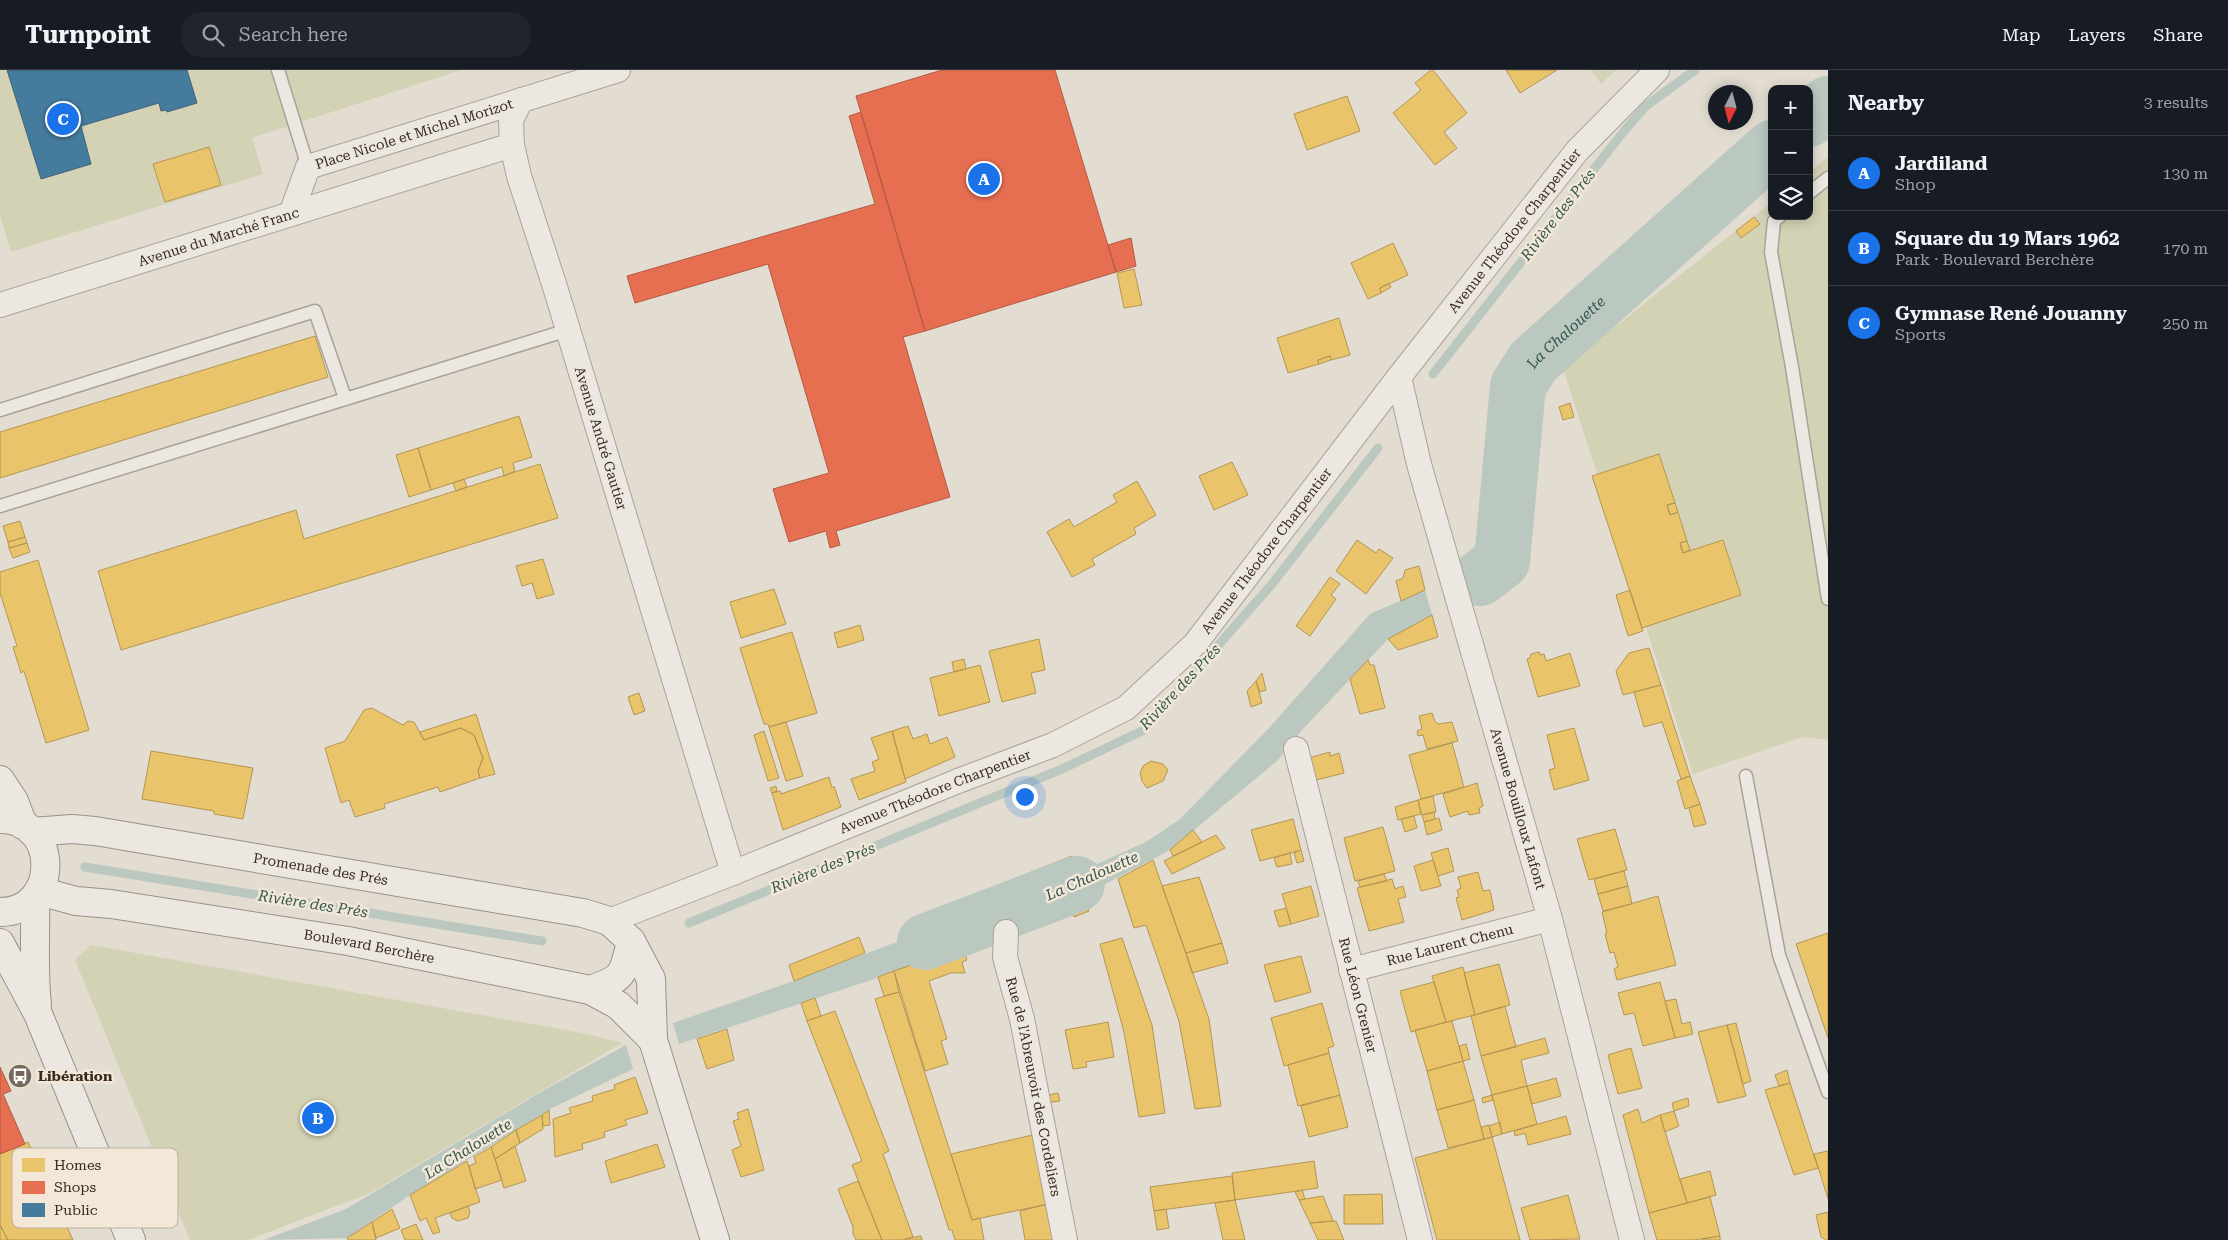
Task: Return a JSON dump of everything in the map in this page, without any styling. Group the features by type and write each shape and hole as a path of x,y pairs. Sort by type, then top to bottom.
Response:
{"street":[{"path":"521,100 618,70"},
{"name":"Avenue Théodore Charpentier","path":"609,921 733,873 958,781 1053,745 1126,708 1195,644 1399,377 1577,151 1657,70"},
{"name":"Place Nicole et Michel Morizot","path":"308,167 521,100"},
{"name":"Avenue André Gautier","path":"521,100 511,120 512,145 519,176 568,330 733,873"},
{"path":"291,214 512,145"},
{"name":"Avenue du Marché Franc","path":"0,305 291,214 308,167"},
{"name":"Avenue Bouilloux Lafont","path":"1399,377 1419,464 1550,919 1632,1240"},
{"name":"Rue Léon Grenier","path":"1296,749 1420,1240"},
{"path":"0,780 14,801 19,825 40,842 45,854 47,867 45,879 37,894 22,907 7,912 0,912"},
{"name":"Promenade des Prés","path":"19,825 95,831 583,913 609,921"},
{"path":"37,894 34,977 38,1014"},
{"name":"Boulevard Berchère","path":"37,894 348,941 590,990"},
{"path":"36,952 40,938 48,924 76,901"},
{"name":"Rue Laurent Chenu","path":"1351,970 1550,919"},
{"path":"609,921 631,941 651,982 653,1040 715,1240"},
{"name":"Rue de l'Abreuvoir des Cordeliers","path":"1006,932 1005,957 1022,1019 1065,1240"},
{"path":"590,990 615,981 625,967 631,941"},
{"path":"0,944 38,1014 92,1148"},
{"path":"590,990 618,1005 653,1040"},
{"path":"126,1228 131,1240"}],"lane":[{"path":"278,70 308,167"},
{"path":"1813,190 1828,178"},
{"path":"1775,220 1771,252 1792,367 1828,599"},
{"path":"0,410 316,311 345,398"},
{"path":"0,506 568,330"},
{"path":"1746,776 1780,956 1828,1092"}],"shaded area":[{"path":"0,70 461,70 252,138 263,174 11,252 0,215"},
{"path":"1591,70 1616,70 1601,84"},
{"path":"1828,157 1828,740 1803,737 1693,774 1563,368 1768,205 1768,220 1813,220 1813,169"},
{"path":"91,945 587,1034 622,1043 370,1193 248,1240 190,1240 178,1211 178,1148 152,1148 75,960"}],"water":[{"path":"1425,590 1432,615 1388,639 1302,730 1277,761 1170,850 1084,895 1008,926 1002,902 1077,873 1146,842 1179,820 1270,727 1370,614"},
{"path":"994,905 1001,933 937,958 679,1044 673,1023 794,981"},
{"path":"626,1045 633,1069 552,1108 410,1195 347,1238 264,1240 346,1209 546,1089"}],"building: Homes":[{"path":"1433,70 1467,113 1444,132 1457,148 1435,165 1393,113 1421,90 1415,83"},
{"path":"1506,70 1557,70 1520,93"},
{"path":"1347,96 1360,131 1307,150 1294,114"},
{"path":"209,147 221,185 165,202 153,164"},
{"path":"1754,217 1760,224 1741,238 1736,231"},
{"path":"1393,243 1408,275 1380,288 1381,293 1368,299 1351,263"},
{"path":"1134,269 1142,305 1124,308 1117,273"},
{"path":"1389,283 1391,287 1381,293 1380,288"},
{"path":"1339,318 1350,355 1331,360 1330,356 1318,360 1319,364 1288,373 1277,338"},
{"path":"315,336 328,377 0,478 0,432"},
{"path":"1330,356 1331,360 1319,364 1318,360"},
{"path":"1570,403 1574,417 1563,420 1559,407"},
{"path":"519,416 532,457 513,463 515,471 504,476 502,467 431,490 418,448"},
{"path":"418,448 431,490 409,497 396,455"},
{"path":"1659,454 1675,503 1667,505 1670,515 1678,512 1687,541 1680,543 1683,553 1723,540 1741,595 1642,628 1592,476"},
{"path":"1232,462 1248,495 1214,510 1199,476"},
{"path":"540,464 558,518 121,650 98,571 296,510 304,539"},
{"path":"464,479 467,487 456,491 453,483"},
{"path":"1137,481 1156,515 1134,528 1136,534 1092,559 1095,565 1072,577 1047,532 1069,519 1074,527 1117,502 1113,495"},
{"path":"1675,503 1678,512 1670,515 1667,505"},
{"path":"20,521 25,537 8,542 3,526"},
{"path":"25,537 27,543 9,548 8,542"},
{"path":"1357,540 1376,553 1379,549 1393,558 1366,594 1336,571"},
{"path":"1687,541 1690,550 1683,553 1680,543"},
{"path":"27,543 30,552 13,558 9,548"},
{"path":"543,559 554,594 537,599 532,583 522,586 516,566"},
{"path":"38,560 89,730 46,743 24,671 21,673 13,647 17,646 0,593 0,572"},
{"path":"1419,566 1425,590 1401,601 1396,581 1403,578 1405,570"},
{"path":"1330,577 1340,584 1331,595 1336,599 1310,636 1296,626"},
{"path":"774,589 786,624 741,638 730,602"},
{"path":"1630,590 1643,631 1628,636 1616,595"},
{"path":"1432,615 1438,637 1398,650 1388,639"},
{"path":"860,625 864,640 838,648 834,633"},
{"path":"792,632 817,713 769,727 768,724 764,724 740,648"},
{"path":"1039,639 1045,670 1031,673 1036,693 1002,702 989,651"},
{"path":"1649,648 1661,685 1623,695 1616,671 1629,653"},
{"path":"1539,652 1540,655 1544,654 1546,661 1570,653 1580,686 1538,697 1527,659 1530,658 1531,654"},
{"path":"964,659 966,669 954,672 952,662"},
{"path":"1368,660 1370,665 1374,665 1385,708 1360,714 1350,679"},
{"path":"980,665 990,702 939,716 930,678"},
{"path":"1262,673 1266,690 1260,692 1256,681"},
{"path":"1256,681 1262,703 1251,707 1247,691"},
{"path":"1661,685 1690,776 1681,779 1662,722 1644,727 1634,692"},
{"path":"639,693 645,711 634,715 628,697"},
{"path":"372,708 403,725 408,721 414,722 424,740 461,728 474,735 483,758 478,771 480,778 440,792 438,787 384,804 385,808 355,817 349,800 341,803 325,748 345,741 364,710"},
{"path":"1432,713 1438,724 1452,722 1458,741 1427,749 1423,735 1418,736 1417,731 1422,729 1419,716"},
{"path":"476,714 495,774 480,778 478,771 483,758 474,735 461,728 424,740 420,732"},
{"path":"786,722 803,776 786,781 769,727"},
{"path":"908,726 913,739 927,734 930,744 947,737 955,757 905,779 892,731"},
{"path":"1574,728 1589,780 1554,790 1549,770 1555,768 1547,735"},
{"path":"764,731 779,778 768,781 754,735"},
{"path":"892,731 906,782 859,800 851,779 875,771 872,762 879,759 871,738"},
{"path":"1452,743 1464,787 1421,799 1409,755"},
{"path":"151,751 253,768 243,819 214,814 214,811 142,799"},
{"path":"1330,752 1330,756 1339,753 1344,773 1316,780 1309,758"},
{"path":"1151,761 1163,764 1168,770 1163,781 1147,788 1142,781 1140,773 1143,766"},
{"path":"1690,776 1700,804 1685,809 1677,781"},
{"path":"829,777 841,807 783,830 772,793 780,791 781,794"},
{"path":"1477,783 1483,806 1479,808 1480,813 1469,815 1468,811 1450,817 1443,794"},
{"path":"776,786 777,791 772,793 770,788"},
{"path":"1433,796 1436,812 1422,815 1418,800"},
{"path":"1418,800 1421,814 1398,820 1395,807"},
{"path":"1700,804 1706,824 1694,827 1689,808"},
{"path":"1434,812 1435,819 1424,822 1422,815"},
{"path":"1414,816 1417,828 1405,832 1401,819"},
{"path":"1439,818 1442,830 1427,835 1424,822"},
{"path":"1293,819 1301,850 1260,861 1251,830"},
{"path":"1383,827 1395,871 1355,881 1344,838"},
{"path":"1615,829 1627,870 1589,880 1577,839"},
{"path":"1193,830 1202,842 1173,856 1170,850"},
{"path":"1216,835 1225,848 1172,874 1164,861"},
{"path":"1448,848 1454,871 1438,876 1431,853"},
{"path":"1301,850 1304,861 1297,863 1294,853"},
{"path":"1290,853 1292,864 1277,867 1274,858"},
{"path":"1072,856 1077,873 1012,899 1006,882"},
{"path":"1153,860 1209,1019 1221,1106 1195,1109 1179,1021 1146,925 1134,928 1118,879"},
{"path":"1433,860 1441,886 1421,891 1414,866"},
{"path":"1624,871 1628,886 1598,894 1594,879"},
{"path":"1478,872 1483,891 1490,890 1494,910 1462,920 1456,898 1459,897 1457,890 1461,888 1458,877"},
{"path":"1384,874 1387,881 1360,887 1358,881"},
{"path":"1199,877 1222,943 1186,953 1162,886"},
{"path":"1392,879 1395,889 1403,886 1406,897 1398,899 1404,922 1369,931 1357,888"},
{"path":"1311,886 1319,916 1291,924 1282,894"},
{"path":"1628,886 1632,904 1603,911 1598,894"},
{"path":"1084,895 1089,911 1074,917 1069,902"},
{"path":"1658,896 1676,965 1617,980 1614,969 1618,967 1614,952 1610,953 1602,912"},
{"path":"1286,908 1291,924 1279,927 1274,911"},
{"path":"1828,933 1828,1038 1796,944"},
{"path":"859,937 865,953 794,981 789,965"},
{"path":"1122,938 1152,1025 1165,1113 1139,1117 1124,1032 1100,944"},
{"path":"1222,943 1228,963 1192,973 1186,953"},
{"path":"963,947 967,960 962,962 965,973 951,973 929,981 947,1039 941,1041 948,1064 925,1071 894,971"},
{"path":"1301,956 1311,992 1275,1002 1264,965"},
{"path":"1499,964 1510,1005 1475,1015 1464,973"},
{"path":"1463,967 1475,1015 1446,1022 1432,976"},
{"path":"894,971 899,992 884,996 878,977"},
{"path":"1434,982 1446,1022 1411,1032 1400,991"},
{"path":"1660,982 1675,1038 1643,1046 1634,1013 1624,1015 1618,993"},
{"path":"899,992 972,1220 980,1218 984,1240 955,1240 952,1230 949,1230 875,999"},
{"path":"815,998 821,1016 807,1021 801,1003"},
{"path":"1676,999 1682,1024 1690,1022 1693,1034 1675,1038 1665,1001"},
{"path":"1322,1003 1334,1046 1328,1048 1329,1053 1284,1066 1271,1018"},
{"path":"1505,1006 1516,1047 1481,1056 1471,1016"},
{"path":"835,1011 889,1151 883,1154 913,1237 902,1240 882,1240 852,1165 862,1161 807,1021"},
{"path":"1452,1021 1463,1061 1427,1071 1415,1030"},
{"path":"1108,1022 1114,1057 1086,1062 1087,1067 1073,1069 1065,1030"},
{"path":"1736,1023 1751,1081 1743,1084 1727,1025"},
{"path":"1727,1025 1746,1096 1718,1103 1698,1032"},
{"path":"727,1029 734,1060 707,1069 697,1039"},
{"path":"1545,1038 1549,1053 1521,1060 1527,1086 1492,1095 1481,1056"},
{"path":"1466,1044 1470,1059 1463,1061 1459,1046"},
{"path":"1631,1048 1642,1088 1618,1094 1608,1055"},
{"path":"1329,1053 1340,1095 1298,1106 1288,1065"},
{"path":"1463,1061 1474,1100 1437,1110 1427,1071"},
{"path":"1787,1070 1790,1083 1779,1086 1775,1075"},
{"path":"635,1077 648,1113 625,1120 627,1125 604,1132 605,1137 582,1144 583,1149 555,1157 553,1119 571,1113 569,1108 593,1101 592,1096 615,1089 614,1085"},
{"path":"1556,1078 1561,1096 1532,1104 1527,1086"},
{"path":"1790,1083 1818,1168 1794,1175 1765,1090"},
{"path":"1527,1086 1537,1124 1502,1134 1492,1095"},
{"path":"1058,1093 1060,1101 1045,1103 1044,1096"},
{"path":"1340,1095 1348,1127 1309,1137 1301,1106"},
{"path":"1492,1095 1493,1100 1483,1103 1482,1098"},
{"path":"1688,1098 1689,1106 1674,1111 1672,1103"},
{"path":"1474,1100 1484,1139 1448,1148 1437,1110"},
{"path":"748,1109 764,1170 741,1177 732,1150 741,1146 733,1121 739,1119 737,1113"},
{"path":"1638,1109 1642,1123 1660,1115 1687,1203 1649,1213 1623,1115"},
{"path":"549,1110 550,1125 543,1126 542,1115"},
{"path":"1674,1111 1679,1126 1665,1132 1660,1115"},
{"path":"542,1115 543,1129 520,1143 516,1130"},
{"path":"1566,1116 1571,1134 1528,1145 1525,1133 1515,1136 1514,1131"},
{"path":"1500,1122 1502,1134 1492,1137 1489,1126"},
{"path":"1489,1125 1492,1137 1484,1139 1481,1127"},
{"path":"516,1130 520,1143 495,1159 491,1147"},
{"path":"1032,1135 1048,1204 972,1220 951,1154"},
{"path":"1492,1137 1520,1240 1437,1240 1415,1158"},
{"path":"28,1142 31,1148 14,1148"},
{"path":"657,1144 665,1167 611,1183 605,1161"},
{"path":"515,1146 526,1181 504,1188 495,1159"},
{"path":"491,1147 502,1180 475,1189 469,1166 476,1163 474,1157"},
{"path":"12,1149 12,1228 67,1228 73,1240 8,1240 0,1225 0,1154"},
{"path":"1828,1151 1828,1199 1814,1154"},
{"path":"467,1161 480,1202 435,1218 440,1232 433,1234 426,1218 420,1221 410,1195"},
{"path":"1314,1161 1318,1188 1235,1200 1232,1173"},
{"path":"1710,1171 1716,1195 1687,1203 1680,1179"},
{"path":"1232,1176 1235,1200 1154,1211 1150,1187"},
{"path":"858,1181 882,1240 856,1240 853,1234 853,1227 838,1189"},
{"path":"1302,1190 1305,1199 1299,1200 1295,1192"},
{"path":"1382,1194 1383,1224 1344,1224 1344,1195"},
{"path":"1568,1195 1580,1239 1530,1240 1521,1208"},
{"path":"1323,1196 1333,1221 1310,1223 1299,1200"},
{"path":"1710,1197 1720,1236 1694,1240 1657,1240 1649,1213"},
{"path":"1235,1200 1245,1240 1223,1240 1215,1203"},
{"path":"1048,1204 1059,1240 1025,1240 1020,1211"},
{"path":"468,1206 470,1212 468,1218 458,1221 452,1218 450,1213"},
{"path":"392,1209 400,1228 376,1238 372,1222"},
{"path":"1166,1209 1169,1228 1157,1230 1154,1211"},
{"path":"1828,1212 1828,1240 1826,1240 1821,1237 1816,1215"},
{"path":"1336,1221 1344,1240 1318,1240 1310,1223"},
{"path":"372,1222 376,1240 348,1240 347,1238"},
{"path":"416,1224 423,1240 405,1240 401,1230"},
{"path":"0,1225 8,1240 0,1240"},
{"path":"921,1236 922,1240 905,1239"},
{"path":"1720,1236 1720,1240 1702,1240 1702,1239"}],"building: Shops":[{"path":"942,70 1055,70 1116,272 925,331 856,96"},
{"path":"861,112 925,331 903,337 950,497 836,531 840,545 830,548 826,531 789,542 773,489 829,473 768,264 635,303 627,276 875,204 849,116"},
{"path":"1131,238 1136,266 1116,272 1108,245"},
{"path":"0,1067 11,1091 3,1094 25,1144 0,1154"}],"building: Public":[{"path":"7,70 187,70 197,103 167,112 166,110 161,111 159,103 81,126 91,164 41,179"}],"waterway":[{"name":"Rivière des Prés","path":"1433,374 1624,131 1646,106 1695,70"},
{"name":"La Chalouette","path":"1813,116 1828,104"},
{"name":"La Chalouette","path":"1480,578 1502,561 1518,386 1533,362 1768,152"},
{"name":"Rivière des Prés","path":"689,923 1062,769 1144,730 1272,584 1378,448"},
{"name":"Rivière des Prés","path":"85,867 542,941"},
{"name":"La Chalouette","path":"925,942 1077,884"}],"place":[{"name":"Gymnase René Jouanny","path":"63,119"},
{"name":"Jardiland","path":"984,179"},
{"name":"Libération","path":"20,1076"},
{"name":"Square du 19 Mars 1962","path":"318,1118"}]}
